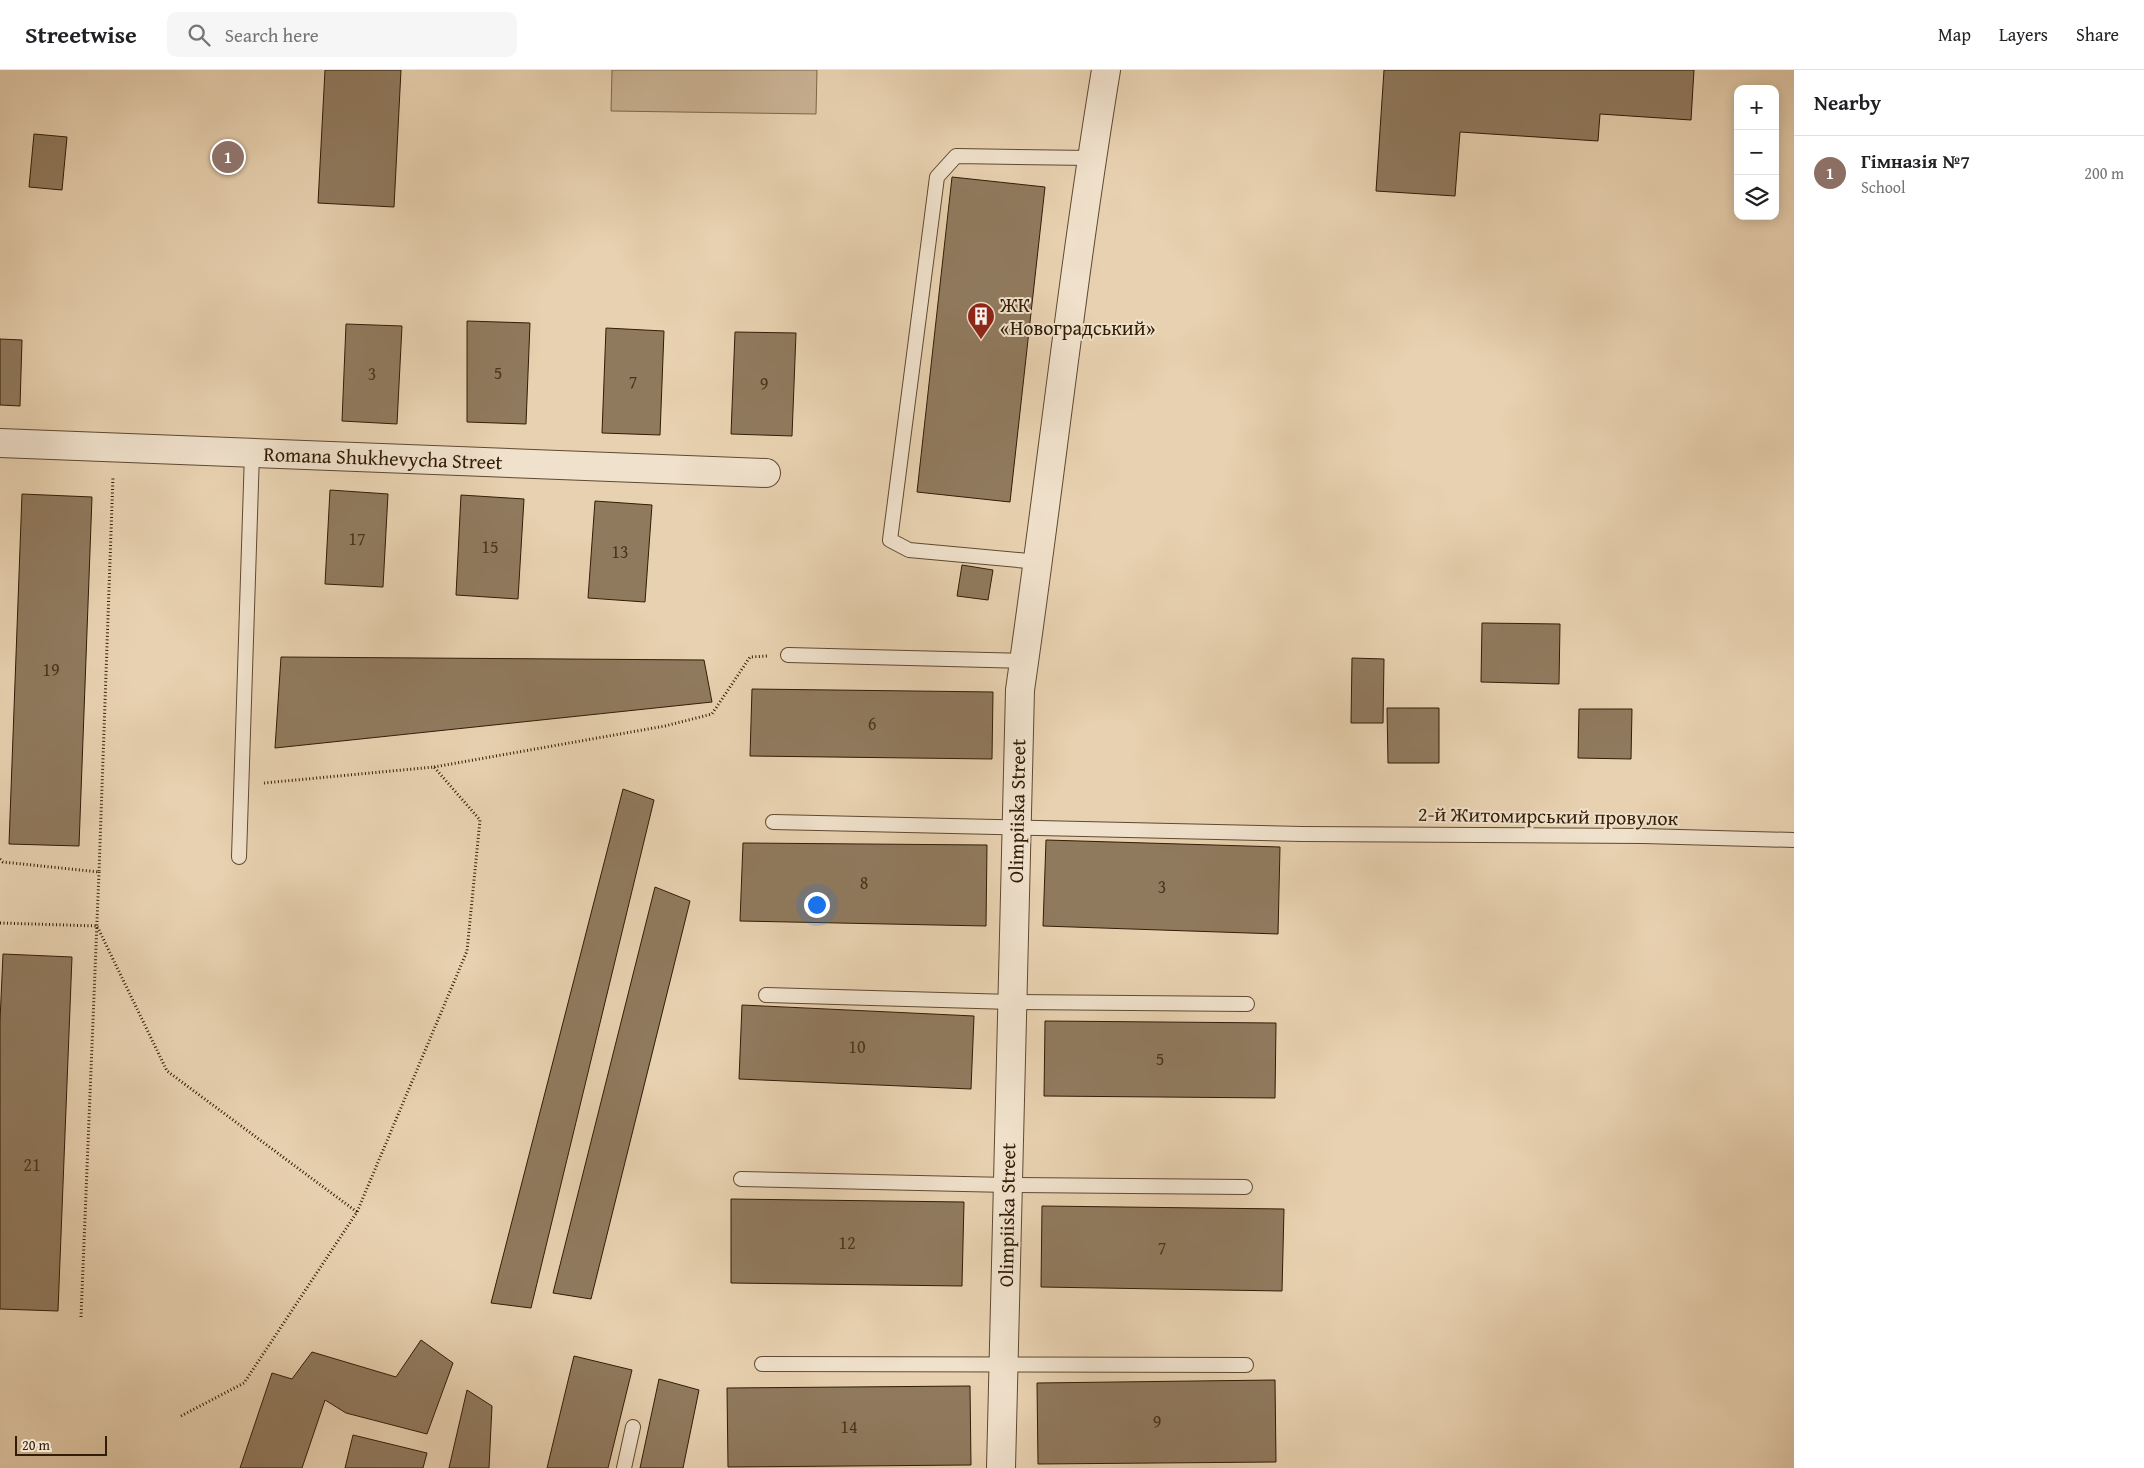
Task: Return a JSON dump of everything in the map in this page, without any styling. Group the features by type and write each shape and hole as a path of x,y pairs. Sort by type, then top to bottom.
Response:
{"street":[{"name":"Olimpiiska Street","path":"1001,1468 1020,690 1039,562 1091,158 1106,70"},
{"name":"Romana Shukhevycha Street","path":"0,443 766,473"}],"lane":[{"path":"1039,562 909,550 890,540 937,177 956,156 1091,158"},
{"path":"239,857 252,453"},
{"path":"788,656 1024,661"},
{"name":"2-й Житомирський провулок","path":"773,822 1302,834 1633,836 1794,840"},
{"path":"766,995 1012,1002 1247,1004"},
{"path":"741,1179 1008,1185 1245,1187"},
{"path":"762,1364 1246,1365"},
{"path":"624,1468 633,1427"}],"path":[{"path":"81,1317 114,447"},
{"path":"242,785 434,767 665,726 712,714 750,657 788,656"},
{"path":"181,1416 244,1383 357,1212 467,951 480,820 434,767"},
{"path":"0,860 3,862 99,872"},
{"path":"0,923 97,926"},
{"path":"97,926 167,1072 357,1212"}],"shaded area":[{"path":"612,70 817,70 816,114 611,111"}],"building":[{"path":"325,70 401,70 394,207 318,203"},
{"path":"1384,70 1694,70 1691,120 1600,114 1598,141 1460,132 1455,196 1376,191"},
{"path":"34,134 67,137 62,190 29,187"},
{"name":"ЖК «Новоградський»","path":"952,177 1045,187 1010,502 917,492"},
{"path":"467,321 530,323 526,424 467,422"},
{"path":"346,324 402,326 397,424 342,421"},
{"path":"606,328 664,331 660,435 602,433"},
{"path":"735,332 796,333 792,436 731,434"},
{"path":"0,339 22,340 20,406 0,405"},
{"path":"330,490 388,494 383,587 325,584"},
{"path":"22,494 92,497 79,846 9,844"},
{"path":"461,495 524,499 518,599 456,595"},
{"path":"595,501 652,505 645,602 588,598"},
{"path":"962,565 993,570 988,600 957,596"},
{"path":"1482,623 1560,624 1559,684 1481,682"},
{"path":"281,657 704,660 712,702 275,748"},
{"path":"1352,658 1384,659 1383,723 1351,723"},
{"path":"752,689 993,692 992,759 750,756"},
{"path":"1387,708 1439,708 1439,763 1388,763"},
{"path":"1579,709 1632,709 1631,759 1578,758"},
{"path":"623,789 654,800 531,1308 491,1303"},
{"path":"1046,840 1280,847 1278,934 1043,926"},
{"path":"743,843 987,845 986,926 740,921"},
{"path":"655,887 690,901 591,1299 553,1293"},
{"path":"3,954 72,957 58,1311 0,1309 0,1021"},
{"path":"742,1005 974,1016 971,1089 739,1079"},
{"path":"1045,1021 1276,1023 1275,1098 1044,1096"},
{"path":"731,1199 964,1202 962,1286 731,1283"},
{"path":"1042,1206 1284,1209 1282,1291 1041,1287"},
{"path":"421,1340 453,1363 427,1434 346,1413 325,1400 302,1468 240,1468 272,1373 292,1379 312,1352 396,1377"},
{"path":"574,1356 632,1370 608,1468 547,1468"},
{"path":"659,1379 699,1390 683,1468 640,1468"},
{"path":"1275,1380 1276,1462 1038,1464 1037,1383"},
{"path":"970,1386 971,1465 728,1467 727,1388"},
{"path":"467,1390 492,1406 489,1468 449,1468"},
{"path":"353,1435 427,1453 423,1468 345,1468"}],"place":[{"name":"Гімназія №7","path":"228,157"},
{"name":"ЖК «Новоградський»","path":"981,340"}]}
